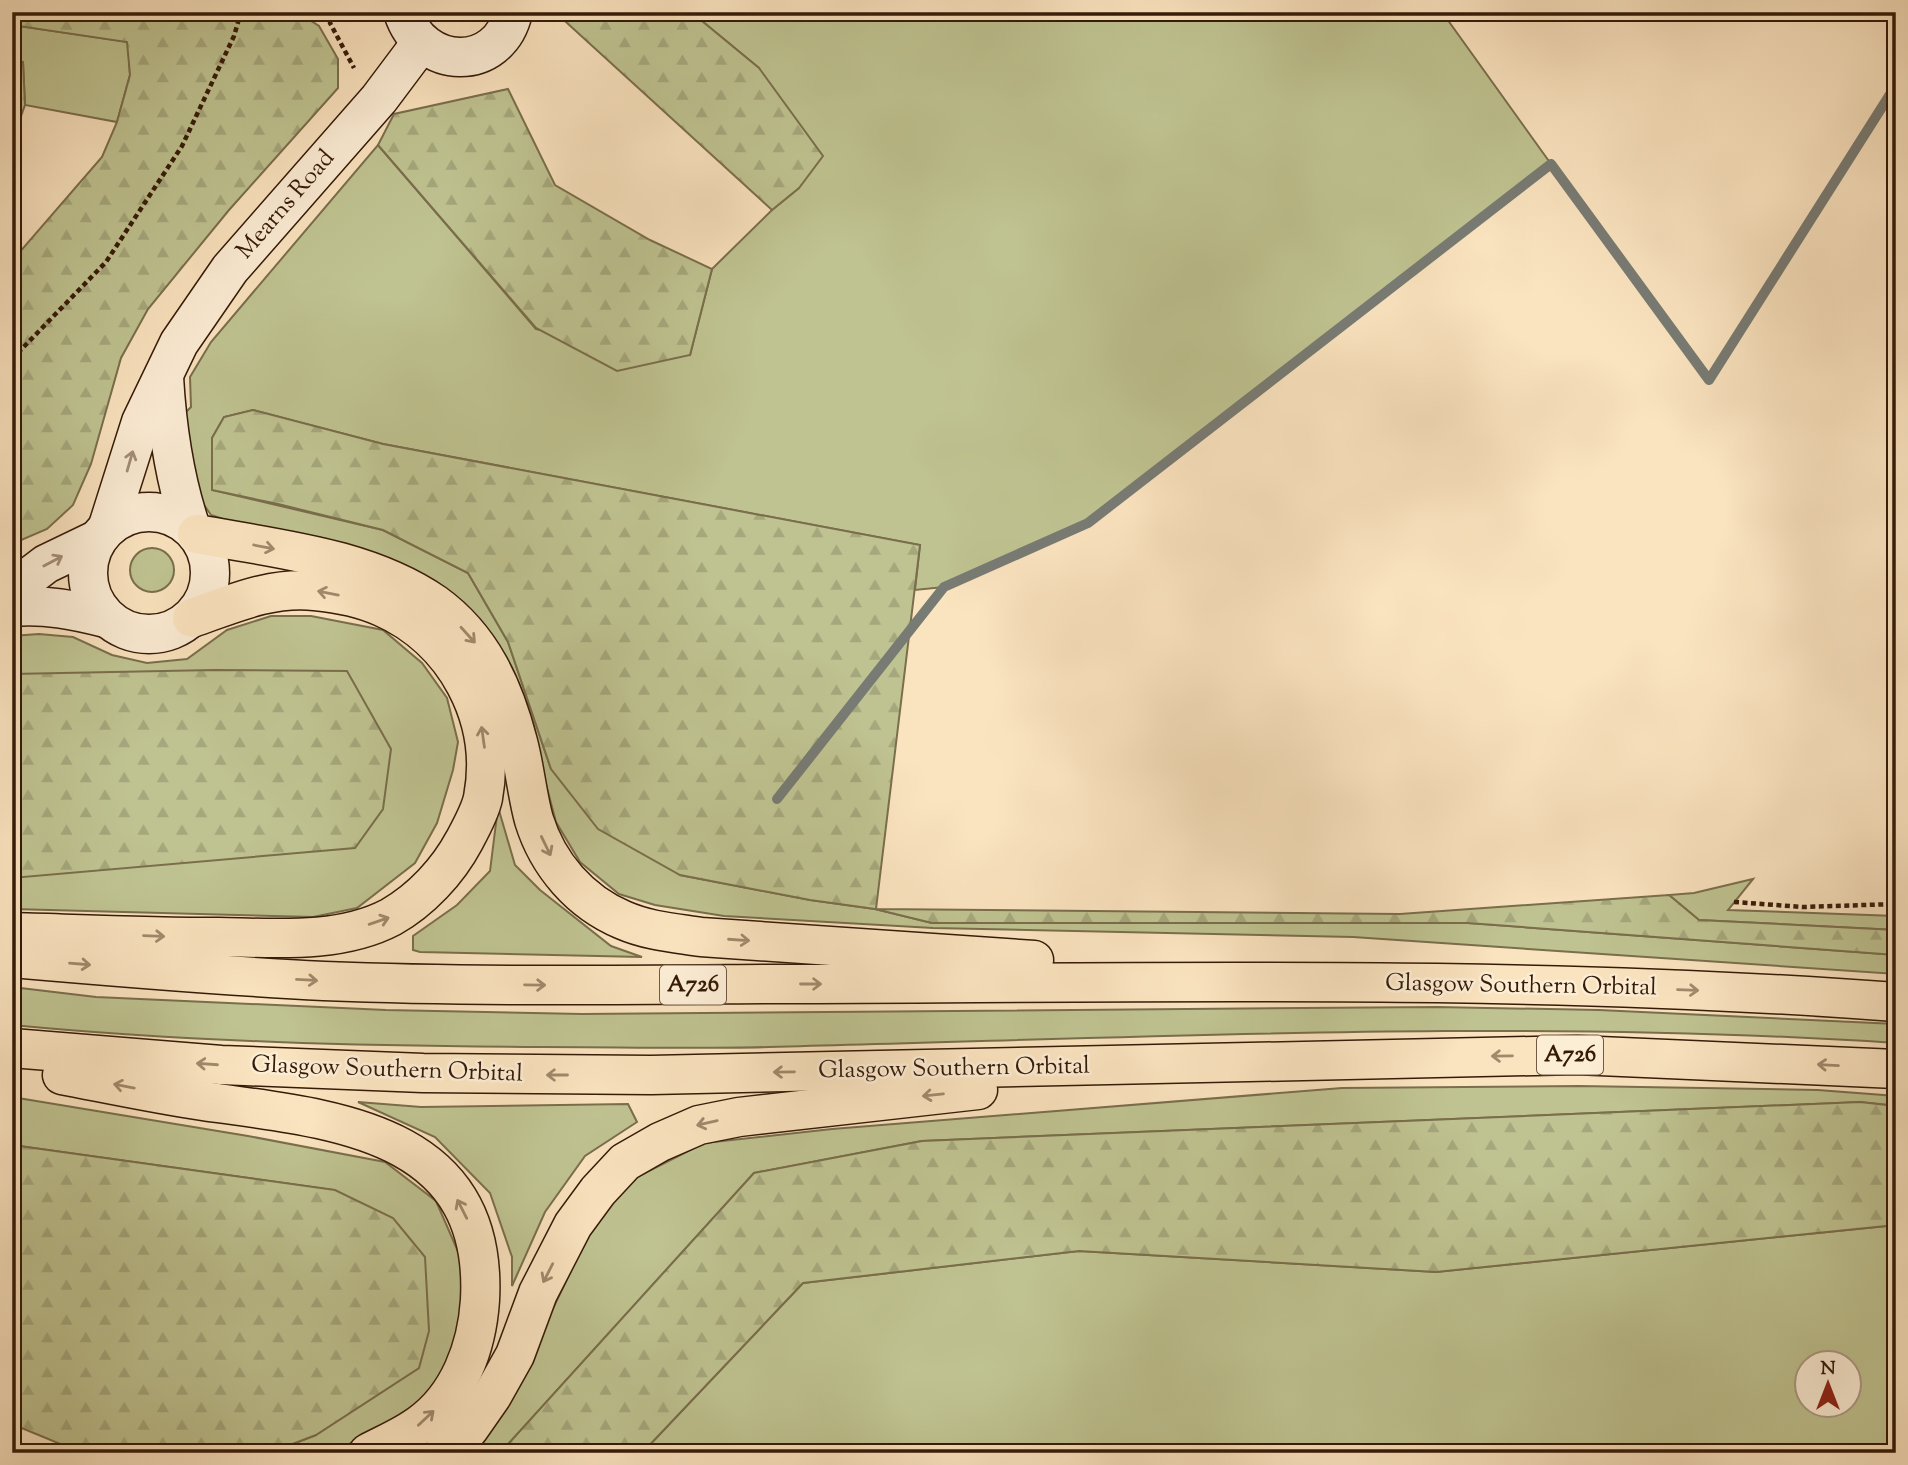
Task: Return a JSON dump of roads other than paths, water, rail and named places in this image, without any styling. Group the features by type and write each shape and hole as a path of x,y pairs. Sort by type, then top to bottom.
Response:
{"highway":[{"path":"194,531 323,559 399,582 436,605 467,632 484,653 508,710 519,744 535,822 547,851 561,874 579,892 597,907 624,921 653,930 714,938 1375,982"},
{"path":"12,932 282,938 328,935 391,917 425,892 454,860 483,799 486,766 483,734 476,705 449,657 408,621 380,606 314,590 265,593 192,618"},
{"name":"Glasgow Southern Orbital","path":"12,958 163,972 353,981 568,985 1375,982 1737,992 1896,1002"},
{"name":"Glasgow Southern Orbital","path":"12,1048 221,1065 464,1074 665,1074 1577,1055 1896,1069"},
{"path":"443,1453 469,1429 492,1396 515,1355 538,1293 573,1225 597,1192 625,1163 660,1142 699,1125 739,1117 1244,1061"},
{"path":"12,1065 184,1098 298,1114 361,1128 393,1141 426,1163 451,1186 471,1227 477,1252 481,1282 473,1345 462,1374 445,1399 420,1424 368,1453"}],"street":[{"path":"412,28 431,51 449,57 468,57 486,51 501,39 511,23 513,12"},
{"name":"Mearns Road","path":"103,532 141,422 179,343 230,269 379,99 412,28"},
{"path":"12,607 30,605 65,608 106,618 126,630 149,635 180,627 192,618 203,603 211,568 206,550 194,531 176,478 167,427 163,375"},
{"path":"12,590 46,564 103,532 121,518 150,511 179,519 194,531"},
{"path":"103,532 89,558 87,579 93,600 106,618"}],"waterway":[{"path":"777,799 944,587 1088,523 1551,164 1709,380 1896,85"}]}
